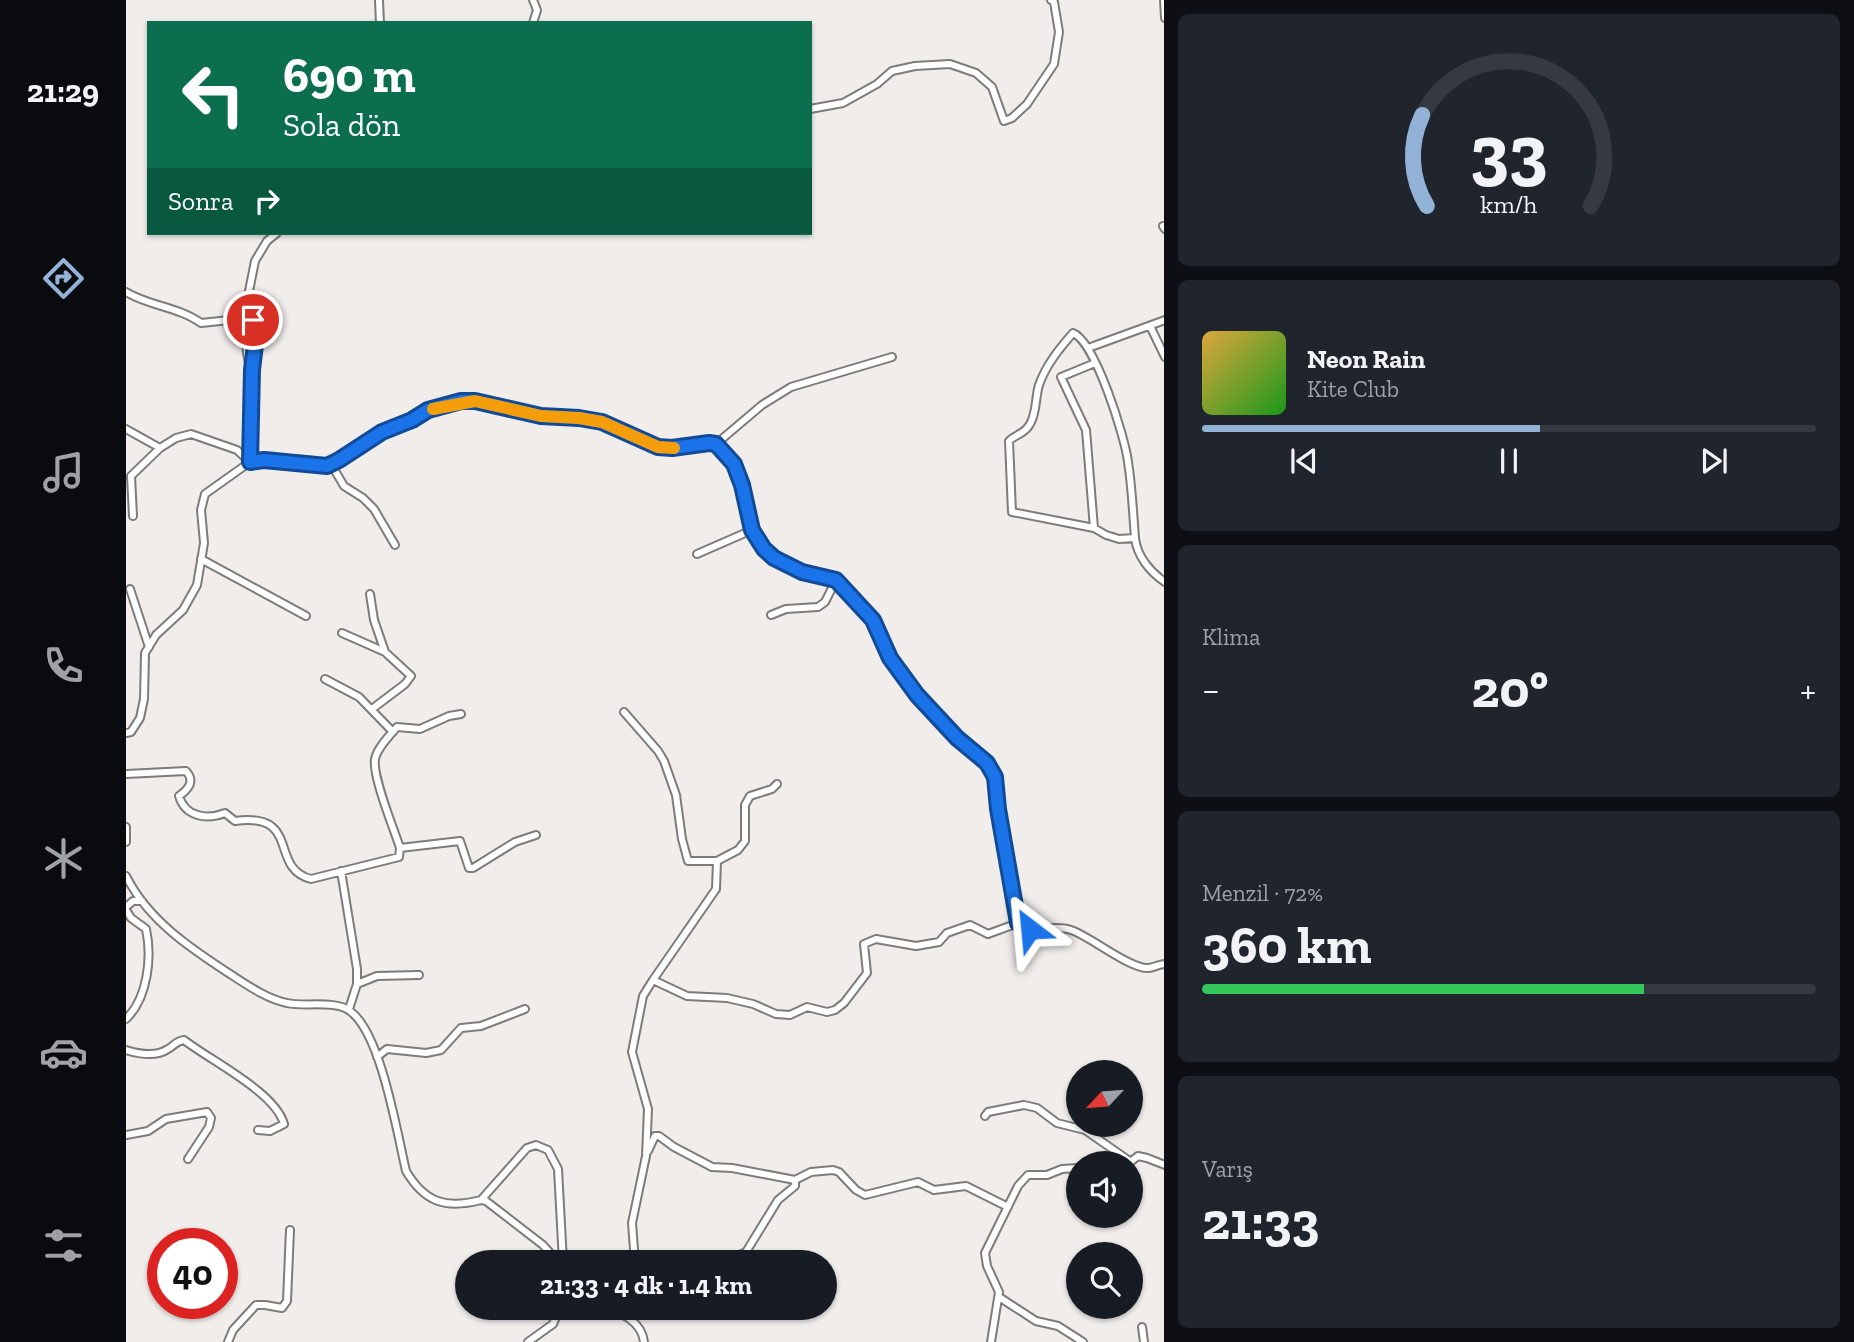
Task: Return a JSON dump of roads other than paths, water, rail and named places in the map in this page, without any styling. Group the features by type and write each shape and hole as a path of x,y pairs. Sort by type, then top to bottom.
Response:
{"street":[{"path":"379,0 380,21"},
{"path":"533,0 537,10 534,21"},
{"path":"812,110 843,103 877,84 892,71 915,66 950,64 976,73 992,87 1004,121 1012,118 1027,104 1054,64 1059,32 1054,2 1051,0"},
{"path":"1164,0 1164,18"},
{"path":"250,462 252,370 256,336 248,296 255,261 267,241 274,235"},
{"path":"126,292 157,306 190,315 201,323 230,320 240,322 245,330 247,359 252,370"},
{"path":"1088,348 1164,320"},
{"path":"1150,326 1164,357"},
{"path":"1135,538 1107,535 1094,528 1012,512 1009,441 1013,436 1023,433 1029,425 1038,387 1056,351 1073,333 1080,336 1088,348 1112,402 1128,460 1135,538 1136,550 1164,582"},
{"path":"716,444 762,405 791,387 892,357"},
{"path":"1094,528 1086,430 1061,377 1095,363"},
{"path":"126,733 131,732 140,718 144,699 145,653 156,635 183,610 197,585 204,543 201,510 205,494 250,462 264,460 327,466 382,432 412,420 428,410 461,401 475,401 541,416 602,422 658,447 716,444 734,464 742,485 752,530 764,549 774,558 802,572 836,580 873,620 890,658 917,695 957,738 987,763 995,777 1018,923"},
{"path":"126,429 160,448"},
{"path":"133,516 131,476 160,448 176,438 191,434 237,450 250,462"},
{"path":"331,464 344,486 363,498 373,509 395,545"},
{"path":"698,554 752,530"},
{"path":"201,559 306,615"},
{"path":"772,615 786,609 818,607 825,602 836,580"},
{"path":"130,589 149,648"},
{"path":"370,594 374,620 385,652"},
{"path":"342,633 385,652 407,671 410,678 372,709"},
{"path":"325,679 359,697 393,732"},
{"path":"624,712 659,751 664,761 676,795 688,861 717,862 738,850 745,841 745,805 750,796 772,789 777,784"},
{"path":"126,774 186,771 191,776 191,782 187,790 179,796 180,801 192,813 203,818 225,813 234,821 261,820 269,823 274,827 299,874 311,879 399,857 400,848 380,792 374,759 397,727 420,729 449,716 461,714"},
{"path":"126,827 126,842"},
{"path":"400,848 460,841 469,868 473,869 515,842 536,835"},
{"path":"634,1250 632,1223 646,1156 648,1110 632,1052 643,996 716,889 717,862"},
{"path":"341,871 357,969 357,984 349,1009"},
{"path":"126,876 133,891 172,933 254,990 288,1004 320,1004 349,1009 368,1030 406,1171 413,1182 432,1200 446,1204 481,1200 503,1213 548,1250"},
{"path":"126,1019 131,1014 147,976 150,948 146,929 131,918 126,909 133,901 142,901"},
{"path":"653,980 687,996 727,998 753,1004 776,1014 790,1015 807,1007 827,1013 844,1003 867,973 864,944 876,939 916,946 939,942 947,933 960,927 970,925 988,934 1018,923 1030,929 1070,929 1140,966 1149,968 1164,964"},
{"path":"357,984 377,976 419,975"},
{"path":"377,1057 387,1049 426,1053 441,1050 461,1028 481,1026 526,1009"},
{"path":"126,1050 150,1055 168,1050 176,1041 184,1040 259,1092 281,1112 284,1124 270,1131 258,1130"},
{"path":"985,1116 988,1111 995,1109 1024,1105 1037,1108 1057,1123 1085,1130 1114,1151"},
{"path":"126,1135 148,1131 166,1119 207,1112 211,1118 209,1127 188,1159"},
{"path":"646,1156 655,1136 659,1136 712,1167 732,1168 795,1181 811,1172 833,1170 839,1172 856,1190 865,1195 918,1182 934,1190 966,1186 1008,1207"},
{"path":"481,1200 527,1148 536,1145 548,1150 558,1169 560,1250"},
{"path":"1143,1157 1164,1165"},
{"path":"991,1342 999,1292 987,1266 985,1253 1018,1185 1028,1175 1047,1175 1066,1169"},
{"path":"747,1250 778,1200 795,1186 795,1181"},
{"path":"228,1342 233,1329 256,1306 265,1304 282,1308 287,1301 290,1230"},
{"path":"999,1297 1036,1321 1058,1326 1083,1342"},
{"path":"528,1342 555,1320"},
{"path":"630,1320 643,1336 644,1342"},
{"path":"1142,1327 1144,1342"}]}
